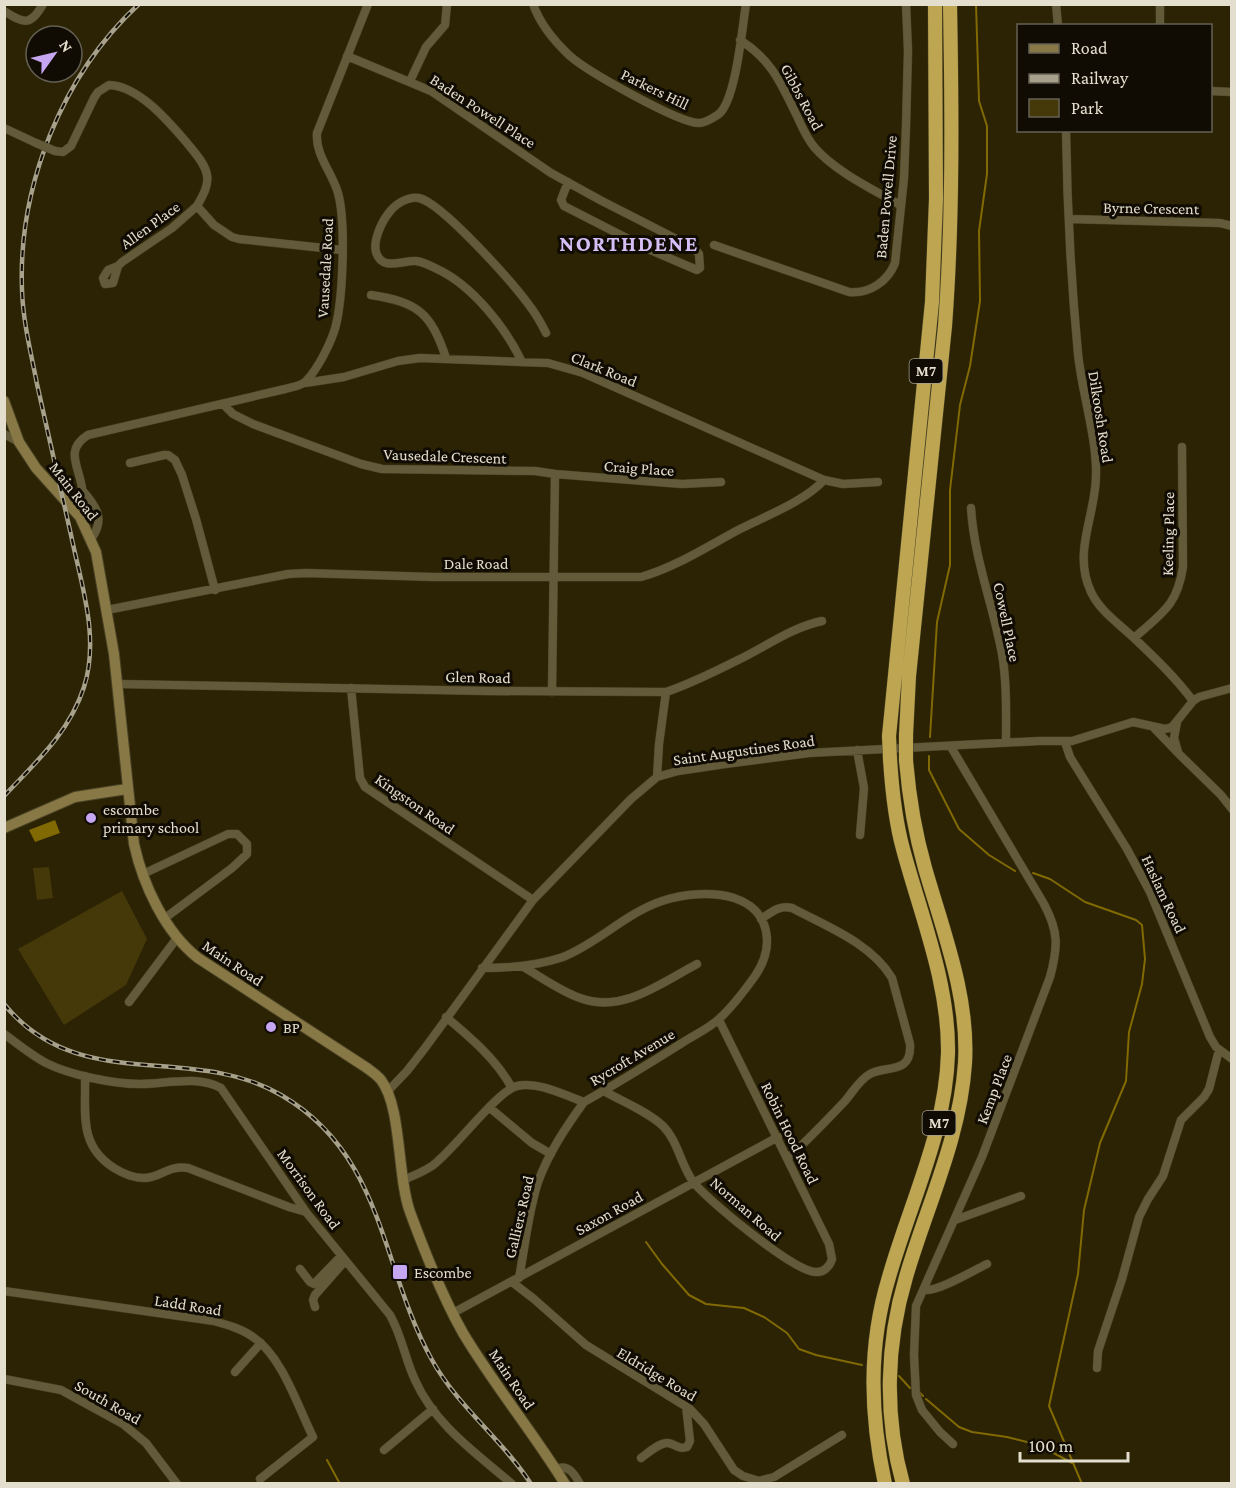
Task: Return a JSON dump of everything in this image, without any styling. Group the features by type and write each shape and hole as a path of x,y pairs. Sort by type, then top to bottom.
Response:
{"highway":[{"name":"M7","path":"885,1484 874,1416 872,1382 874,1346 888,1279 933,1144 940,1116 948,1053 947,1020 942,990 896,821 890,759 890,736 932,302 936,199 935,4"},
{"name":"M7","path":"903,1484 893,1437 890,1408 890,1368 894,1331 905,1279 951,1146 961,1102 965,1061 964,1023 957,982 915,825 908,788 906,760 909,676 949,271 953,158 951,4"}],"main road":[{"name":"Main Road","path":"4,401 20,442 36,468 80,518 91,539 99,565 118,684 134,844 143,874 165,918 177,938 198,958 367,1068 381,1080 387,1092 396,1130 410,1212 453,1312 481,1361 565,1484"},
{"path":"4,828 75,798 127,789"}],"street":[{"path":"4,11 29,21 34,19 43,4"},
{"name":"Vausedale Road","path":"305,383 321,359 336,326 342,250 342,219 337,192 316,143 320,124 368,4"},
{"path":"410,81 426,47 445,25 447,4"},
{"name":"Parkers Hill","path":"533,4 539,18 560,46 583,66 635,96 690,122 699,123 713,118 726,107 732,87 746,4"},
{"name":"Baden Powell Drive","path":"714,245 833,288 855,292 880,284 892,271 895,262 904,178 908,51 906,4"},
{"path":"1056,4 1058,24"},
{"path":"1160,4 1160,24"},
{"name":"Gibbs Road","path":"740,40 754,48 770,64 805,133 816,149 834,164 900,205"},
{"name":"Baden Powell Place","path":"347,56 410,81 456,107 568,182 694,248 699,254 700,269 690,268 648,249 564,206 561,201 568,182"},
{"path":"4,128 55,151 63,152 71,146 98,92 109,85 121,88 160,112 199,158 207,175 207,184 197,206 214,225 232,237 342,250"},
{"path":"1212,91 1232,92"},
{"name":"Dilkoosh Road","path":"1066,132 1078,354 1096,463 1095,489 1084,539 1085,573 1095,601 1176,680 1193,701"},
{"path":"522,362 508,338 491,316 456,280 442,271 419,262 393,264 380,259 376,251 376,241 387,214 398,204 412,198 422,199 429,203 468,238 512,285 530,306 546,333"},
{"name":"Allen Place","path":"118,266 172,228 197,206"},
{"name":"Byrne Crescent","path":"1069,219 1220,223 1232,226"},
{"path":"371,295 394,298 417,309 434,329 447,358"},
{"name":"Clark Road","path":"305,383 344,377 408,359 447,358 548,363 569,368 824,480 843,484 878,482"},
{"path":"80,518 82,490 74,455 75,447 88,435 305,383"},
{"name":"Vausedale Crescent","path":"224,404 233,414 253,424 362,464 382,469 534,471 555,474"},
{"path":"4,434 20,442"},
{"name":"Keeling Place","path":"1134,638 1166,610 1174,600 1180,586 1183,567 1182,447"},
{"path":"130,463 164,455 175,460 196,519 215,590"},
{"path":"552,692 555,474"},
{"name":"Craig Place","path":"555,474 682,484 721,482"},
{"name":"Dale Road","path":"107,610 288,574 627,578 651,574 793,502 815,489 824,480"},
{"path":"82,490 99,515 98,530 91,539"},
{"name":"Cowell Place","path":"971,508 974,538 1002,654 1006,743"},
{"name":"Glen Road","path":"118,684 666,692 684,686 745,657 794,630 822,621"},
{"name":"Kingston Road","path":"351,688 360,778 365,788 533,900"},
{"path":"1179,754 1174,738 1177,721 1193,701 1232,688"},
{"path":"657,777 666,692"},
{"name":"Saint Augustines Road","path":"387,1092 408,1071 533,900 631,799 657,777 678,771 726,764 857,750 1065,742 1133,722 1165,729 1172,727 1177,721"},
{"path":"1154,728 1232,809"},
{"name":"Haslam Road","path":"1065,742 1070,757 1127,849 1150,892 1205,1026 1219,1050 1232,1059"},
{"name":"Kemp Place","path":"951,747 1044,904 1057,938 1050,977 982,1157 916,1306 916,1395 921,1410 953,1444"},
{"path":"857,750 864,788 860,835"},
{"path":"143,874 228,834 237,834 247,844 247,854 232,868 165,918"},
{"path":"482,968 522,966 543,962 578,950 636,913 663,901 714,895 734,898 755,911 761,919 777,908 792,908 869,951 892,978 910,1044 910,1055 905,1062 891,1070 868,1075 788,1158"},
{"name":"Rycroft Avenue","path":"512,1088 535,1086 584,1102 719,1020 761,966 767,945 767,933 761,919"},
{"path":"129,1002 177,938"},
{"path":"522,966 578,998 607,1004 628,1000 697,964"},
{"path":"403,1180 422,1172 437,1161 512,1088 505,1075 483,1050 446,1017"},
{"name":"Robin Hood Road","path":"719,1020 829,1244 832,1259"},
{"name":"Morrison Road","path":"4,1034 46,1063 86,1076 138,1084 197,1081 214,1084 221,1088 306,1212 390,1315 400,1333 414,1378 433,1409 455,1436 512,1484"},
{"path":"1097,1368 1098,1351 1122,1279 1139,1217 1163,1176 1181,1120 1209,1089 1219,1050"},
{"path":"86,1076 88,1138 100,1157 116,1169 144,1178 177,1166 188,1168 306,1212"},
{"name":"Norman Road","path":"604,1091 662,1125 694,1182 764,1244 784,1258 815,1272 825,1269 832,1259"},
{"name":"Galliers Road","path":"516,1280 532,1203 551,1154 584,1102"},
{"path":"490,1107 532,1143 551,1154"},
{"name":"Saxon Road","path":"453,1312 778,1137"},
{"path":"783,1147 804,1143"},
{"path":"955,1220 1021,1196"},
{"path":"962,1204 976,1213"},
{"path":"300,1269 314,1284 343,1258"},
{"path":"315,1307 313,1300 315,1295 343,1258"},
{"path":"924,1290 938,1288 987,1264"},
{"name":"Eldridge Road","path":"516,1280 586,1346 686,1406 704,1424 734,1470 750,1479 759,1481 774,1477 842,1435"},
{"name":"Ladd Road","path":"4,1291 214,1322 243,1332 261,1343 272,1355 313,1437 260,1479"},
{"path":"235,1372 261,1343"},
{"name":"South Road","path":"4,1379 61,1390 123,1424 146,1443 177,1484"},
{"path":"641,1458 664,1443 671,1443 681,1449 687,1447 690,1441 686,1406"},
{"path":"384,1450 433,1409"},
{"path":"556,1469 566,1467 580,1484"}],"green space":[{"path":"49,867 53,898 37,900 33,868"},
{"path":"122,891 147,939 126,985 64,1025 18,949"}],"shaded area":[{"path":"55,820 60,833 35,842 29,830"}],"waterway":[{"path":"930,737 937,622 950,565 950,490 960,405 970,366 980,301 979,231 987,174 987,126 979,101 976,4"},
{"path":"929,756 929,770 959,829 989,855 1015,871"},
{"path":"1033,873 1050,879 1085,902 1136,920 1142,925 1145,959 1142,984 1129,1032 1126,1081 1100,1143 1084,1210 1078,1274 1049,1406 1082,1484"},
{"path":"646,1242 689,1295 706,1304 744,1308 764,1317 787,1333 799,1349 862,1365"},
{"path":"899,1376 910,1388"},
{"path":"918,1391 923,1396"},
{"path":"926,1399 959,1427 972,1432 1039,1445 1072,1463"},
{"path":"327,1460 340,1484"}],"railway":[{"path":"4,796 39,759 70,719 84,687 90,649 90,630 84,591 41,403 26,326 22,290 23,251 28,211 37,173 50,135 67,98 88,64 112,32 139,4"},
{"path":"4,1004 34,1032 66,1050 101,1059 210,1071 246,1080 281,1095 315,1120 341,1149 361,1181 376,1215 415,1324 432,1360 454,1393 507,1452 531,1484"}],"place":[{"name":"escombe primary school","path":"91,818"},
{"name":"BP","path":"271,1027"},
{"name":"Escombe","path":"400,1272"}],"district":[{"name":"NORTHDENE","path":"629,243"}]}
